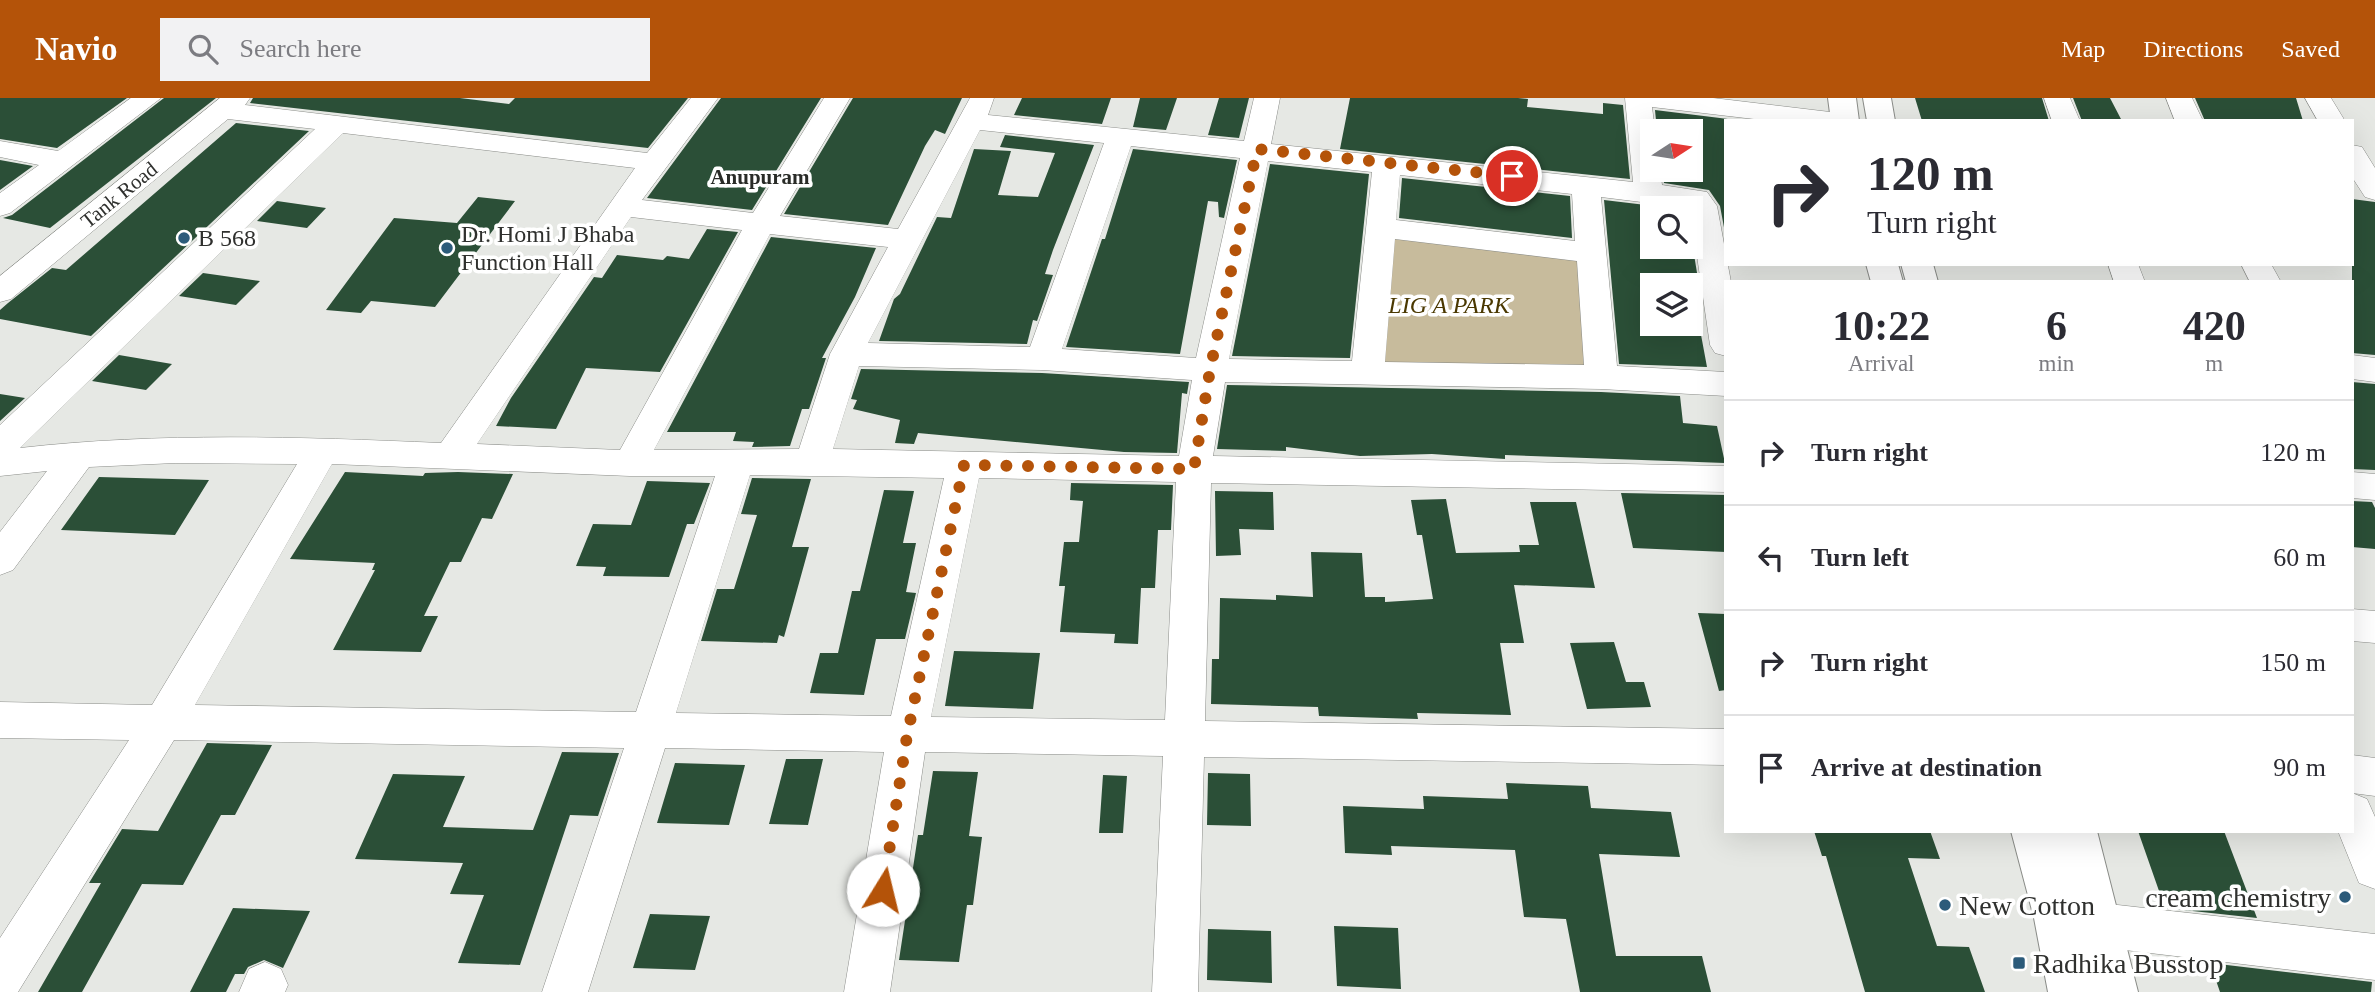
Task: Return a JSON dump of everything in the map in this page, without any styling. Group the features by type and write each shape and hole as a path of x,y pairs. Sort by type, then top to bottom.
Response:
{"main road":[{"path":"1842,98 1844,119"},
{"path":"1877,98 1881,119"},
{"path":"2035,833 2058,918 2072,992"},
{"path":"2075,833 2114,992"}],"street":[{"path":"0,208 61,160 148,98"},
{"path":"451,455 654,162 705,98"},
{"path":"630,463 682,358 759,224 837,98"},
{"path":"1175,992 1194,469 1210,370 1267,98"},
{"path":"2057,98 2065,119"},
{"path":"2179,98 2188,119"},
{"path":"2318,98 2331,119"},
{"path":"1648,191 1654,99 1827,119"},
{"path":"230,104 336,124 654,162"},
{"name":"Tank Road","path":"0,292 230,104"},
{"path":"813,462 846,354 977,109 1121,136 1697,198 1702,206 1724,333"},
{"path":"0,446 336,124"},
{"path":"1042,359 1121,136"},
{"path":"0,149 61,160"},
{"path":"2354,156 2375,191"},
{"path":"1367,374 1387,163"},
{"path":"1586,184 1601,377"},
{"path":"622,207 907,240"},
{"path":"1381,228 1591,253"},
{"path":"846,354 1042,359 1210,370 1601,377 1724,384"},
{"path":"2354,367 2375,370"},
{"path":"0,463 79,454 176,450 322,451 630,463 736,465 813,462 1724,479"},
{"path":"0,979 164,721 322,451"},
{"path":"0,560 79,454"},
{"path":"565,992 736,465"},
{"path":"867,992 907,736 964,465"},
{"path":"2354,485 2375,487"},
{"path":"2354,625 2375,627"},
{"path":"0,720 1724,747"},
{"path":"2354,774 2375,776"},
{"path":"2354,818 2375,869"},
{"path":"2099,925 2375,957"}],"green space":[{"name":"LIG A PARK","path":"1388,234 1584,257 1591,370 1380,368"}],"building":[{"path":"0,98 127,98 57,148 0,139"},
{"path":"164,98 216,98 50,228 3,218 12,215"},
{"path":"253,98 460,98 509,104 515,98 688,98 648,148 250,103"},
{"path":"721,98 821,98 752,210 647,198"},
{"path":"853,98 962,98 945,134 935,130 925,146 888,225 784,214"},
{"path":"1022,98 1111,98 1102,124 1014,115"},
{"path":"1140,98 1177,98 1166,130 1133,127"},
{"path":"1219,98 1249,98 1239,138 1208,135"},
{"path":"1350,98 1518,98 1528,99 1527,107 1603,114 1603,103 1623,105 1630,179 1340,149"},
{"path":"1915,98 2042,98 2048,119 1921,119"},
{"path":"2073,98 2110,98 2121,119 2081,119"},
{"path":"2195,98 2296,98 2302,119 2204,119"},
{"path":"1655,110 1728,119 1724,119 1724,227 1720,206 1709,190 1664,183 1703,182 1703,119 1656,119"},
{"path":"236,123 309,131 91,336 0,319 0,310 8,303 52,268 66,270"},
{"path":"1005,135 1094,145 1053,250 1045,274 1053,275 1037,321 1033,320 1027,344 879,341 894,299 900,294 937,217 951,218 974,149 1011,151 998,195 1038,197 1055,153 1000,147"},
{"path":"1133,149 1237,160 1224,218 1219,217 1218,202 1208,201 1180,354 1066,347 1102,239 1105,239"},
{"path":"0,160 33,166 0,190"},
{"path":"1270,164 1369,174 1350,358 1232,356"},
{"path":"1402,178 1570,196 1572,238 1399,218"},
{"path":"478,197 515,201 435,307 371,301 361,313 326,310 394,218 457,223"},
{"path":"2354,199 2375,202 2375,355 2354,353"},
{"path":"1604,200 1640,204 1640,259 1695,259 1697,273 1640,273 1640,336 1701,336 1707,367 1619,364"},
{"path":"277,201 326,208 307,228 257,221"},
{"path":"707,229 738,232 660,372 586,368 556,429 496,426 511,398 594,277 602,278 617,255 663,260 667,256 689,259"},
{"path":"771,237 876,248 855,297 822,358 826,358 809,409 802,409 790,446 752,447 754,442 733,441 736,432 667,432"},
{"path":"203,273 260,281 236,305 179,296"},
{"path":"119,355 172,364 146,390 92,381"},
{"path":"861,369 1042,373 1189,382 1187,394 1182,393 1177,453 1124,452 918,433 914,444 895,443 900,420 853,409 857,400 851,399"},
{"path":"2354,382 2375,384 2375,470 2354,469"},
{"path":"1227,385 1601,392 1680,396 1683,423 1717,426 1724,463 1505,455 1505,459 1432,454 1360,456 1286,447 1286,451 1217,449"},
{"path":"0,394 25,398 0,421"},
{"path":"345,472 423,476 425,473 458,472 513,474 492,519 482,518 461,562 450,562 424,616 438,616 421,652 333,650 375,570 372,570 375,563 290,559"},
{"path":"99,477 209,480 175,535 61,530"},
{"path":"752,478 811,479 792,547 809,547 784,637 779,635 777,643 701,641 717,589 734,589 757,515 741,514"},
{"path":"647,481 710,483 694,524 687,524 669,577 603,576 606,567 576,566 593,524 631,525"},
{"path":"1071,483 1173,485 1171,530 1158,530 1155,588 1141,588 1138,644 1114,643 1115,634 1060,632 1065,586 1059,586 1064,542 1079,542 1083,501 1070,500"},
{"path":"884,490 914,491 903,543 916,543 906,592 916,593 905,639 876,639 864,695 810,693 820,653 838,653 852,591 860,591"},
{"path":"1215,491 1273,492 1274,530 1239,529 1241,555 1216,556"},
{"path":"1621,493 1724,495 1724,552 1633,548"},
{"path":"1446,499 1456,553 1520,552 1519,545 1539,545 1530,502 1576,502 1595,588 1514,585 1524,643 1500,643 1511,715 1417,713 1418,719 1319,716 1318,707 1211,704 1212,659 1219,659 1220,598 1276,600 1276,595 1313,597 1311,552 1362,553 1365,597 1385,597 1385,602 1433,599 1422,535 1417,535 1411,500"},
{"path":"2354,501 2372,502 2375,508 2375,549 2354,547"},
{"path":"1698,613 1724,614 1724,690 1719,691"},
{"path":"1614,642 1626,682 1644,682 1651,707 1587,709 1570,643"},
{"path":"954,651 1040,653 1033,709 945,706"},
{"path":"207,743 272,745 235,815 221,815 183,885 142,884 82,992 38,992 101,883 89,883 122,829 158,831"},
{"path":"562,752 619,753 598,816 570,815 520,965 458,963 484,895 450,894 463,863 355,859 393,774 465,776 443,827 533,830"},
{"path":"786,759 823,759 808,825 769,824"},
{"path":"675,763 745,765 729,825 657,823"},
{"path":"933,771 978,772 969,836 982,837 973,905 967,905 959,962 899,960 918,835 923,835"},
{"path":"1208,773 1250,774 1251,826 1207,825"},
{"path":"1103,775 1127,776 1123,833 1099,833"},
{"path":"1506,783 1588,786 1591,808 1671,812 1680,857 1599,854 1616,956 1702,956 1711,992 1580,992 1566,919 1524,917 1515,850 1391,846 1392,855 1345,853 1343,806 1424,809 1423,796 1508,799"},
{"path":"1815,833 1931,833 1940,859 1908,858 1937,946 1969,947 1985,992 1865,992 1826,856 1822,856"},
{"path":"2139,833 2225,833 2257,918 2165,908"},
{"path":"233,908 310,911 283,968 264,960 248,967 244,974 235,974 226,992 190,992"},
{"path":"650,914 710,916 695,970 633,968"},
{"path":"1334,926 1398,928 1401,989 1337,986"},
{"path":"1208,929 1271,931 1272,983 1207,980"},
{"path":"2210,963 2372,982 2371,992 2220,992"}],"place":[{"name":"B 568","path":"184,238"},
{"name":"Dr. Homi J Bhaba Function Hall","path":"447,248"},
{"name":"cream chemistry","path":"2345,897"},
{"name":"New Cotton","path":"1945,905"},
{"name":"Radhika Busstop","path":"2019,963"}],"district":[{"name":"Anupuram","path":"760,177"}],"route":[{"path":"883,890 907,736 964,465 1194,469 1210,370 1257,149 1512,176"}]}
